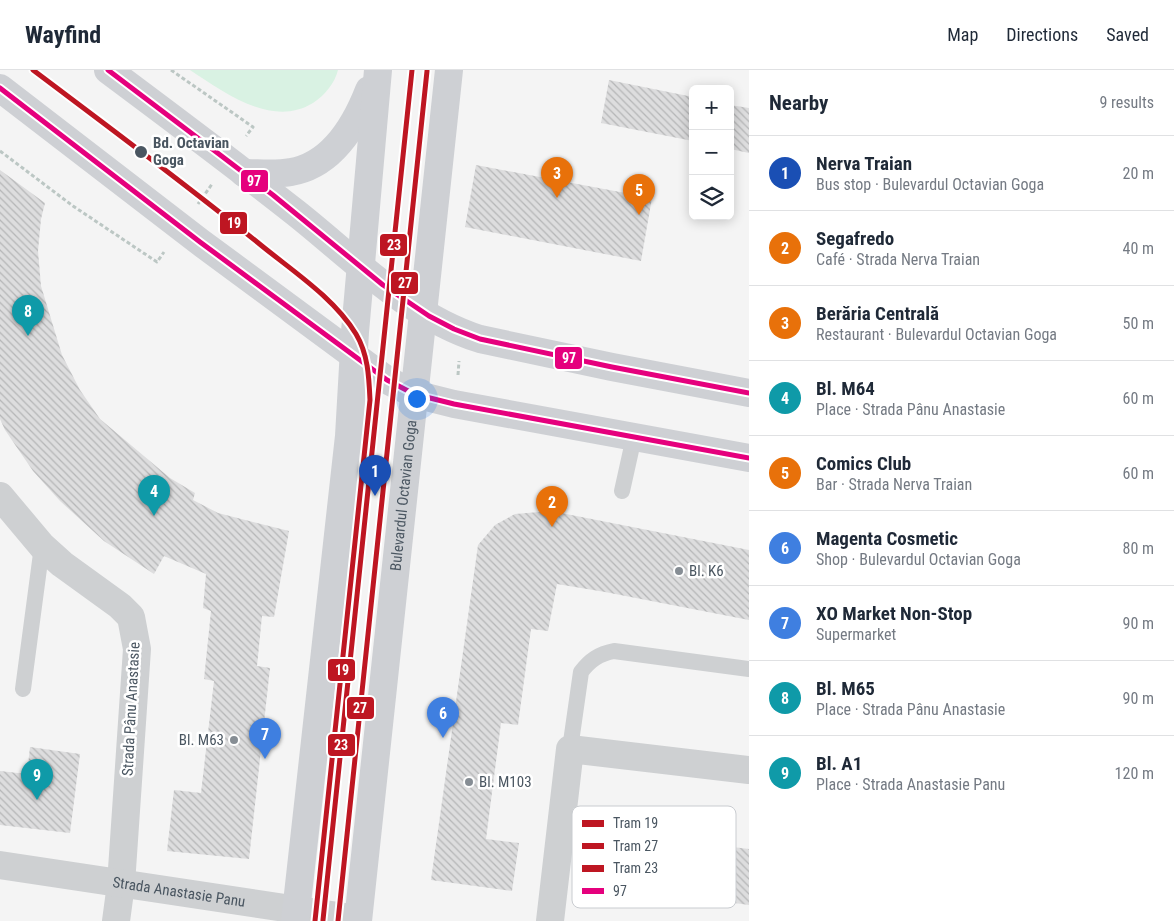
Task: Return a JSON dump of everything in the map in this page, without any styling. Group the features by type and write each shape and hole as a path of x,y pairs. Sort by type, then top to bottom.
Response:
{"main road":[{"path":"108,70 303,218 395,294 422,313 480,339 749,393"},
{"path":"236,167 290,172 311,166 332,151 349,132 360,112 377,70"},
{"path":"296,915 348,446 353,355 377,70"},
{"name":"Bulevardul Octavian Goga","path":"363,920 422,313 449,70"},
{"path":"0,88 182,228 353,355 387,380 414,394 454,404 749,458"}],"street":[{"name":"Strada Pânu Anastasie","path":"0,496 42,546 62,564 120,606 131,617 135,630 137,648 116,921"},
{"path":"550,921 570,749 749,770"},
{"name":"Strada Anastasie Panu","path":"0,865 296,915 363,920"}],"lane":[{"path":"622,491 634,436"},
{"path":"23,689 42,546"},
{"path":"570,749 581,672 588,663 605,653 614,651 749,669"}],"path":[{"path":"0,151 73,206 157,262 182,228 236,167 253,126 171,70"},
{"path":"454,404 463,333"}],"green space":[{"path":"190,70 338,70 332,84 313,103 297,110 281,112 265,110 233,97"}],"building":[{"path":"609,80 689,96 689,140 601,123"},
{"path":"734,106 749,108 749,153 734,150"},
{"path":"476,165 652,198 641,261 465,227"},
{"path":"0,170 45,203 41,219 38,251 41,286 62,355 80,390 100,419 170,478 195,493 193,500 218,513 289,531 274,617 262,616 257,666 270,668 249,859 167,851 174,790 201,793 214,681 204,679 211,611 203,608 206,574 164,556 154,574 104,541 60,501 33,471 5,430 0,419"},
{"path":"551,511 749,550 749,620 557,584 548,631 531,629 518,725 501,723 486,839 519,843 512,891 431,880 478,545 495,525 515,514"},
{"path":"30,747 80,754 70,833 0,825 0,771 27,774"},
{"path":"736,847 749,849 749,905 736,903"}],"tram line":[{"name":"19","path":"33,70 177,179 313,286 347,321 356,334 363,350 368,374 370,400 315,921"},
{"name":"23","path":"323,920 412,70"},
{"name":"27","path":"338,921 427,71"}],"transit line":[{"name":"97","path":"108,70 273,195 383,285 429,316 454,329 480,339 749,393"},
{"name":"97","path":"0,88 200,242 387,380 414,394 454,404 749,458"}],"place":[{"name":"Bd. Octavian Goga","path":"141,152"},
{"name":"Berăria Centrală","path":"557,198"},
{"name":"Comics Club","path":"639,215"},
{"name":"Bl. M65","path":"28,336"},
{"name":"Nerva Traian","path":"375,496"},
{"name":"Bl. M64","path":"154,516"},
{"name":"Segafredo","path":"552,527"},
{"name":"Bl. K6","path":"679,571"},
{"name":"Magenta Cosmetic","path":"443,738"},
{"name":"Bl. M63","path":"234,740"},
{"name":"XO Market Non-Stop","path":"265,759"},
{"name":"Bl. M103","path":"469,782"},
{"name":"Bl. A1","path":"37,800"}]}
